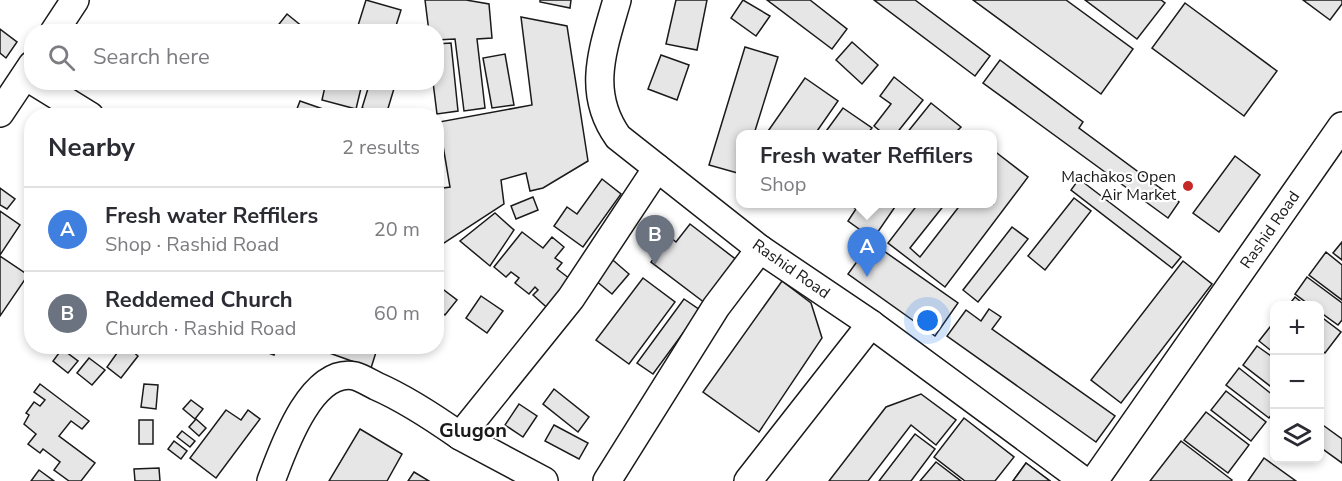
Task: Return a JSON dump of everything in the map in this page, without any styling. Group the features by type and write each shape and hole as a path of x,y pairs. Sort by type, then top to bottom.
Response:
{"street":[{"path":"59,24 75,0"},
{"name":"Rashid Road","path":"617,0 598,86 605,118 618,137 760,249 870,324 1084,481"},
{"path":"0,113 24,84"},
{"path":"52,90 78,108"},
{"name":"Rashid Road","path":"1094,481 1342,126"},
{"path":"460,436 571,298 657,168"},
{"path":"607,481 716,307 760,249"},
{"path":"748,481 870,324"},
{"path":"271,481 302,410 316,389 333,379 354,376 405,399 460,436 544,481"}],"building":[{"path":"366,0 401,10 397,24 358,24"},
{"path":"425,0 466,0 489,4 492,38 477,39 485,108 464,111 455,39 444,40 444,24 428,24"},
{"path":"540,0 571,0 570,8 540,2"},
{"path":"676,0 707,0 697,50 666,44"},
{"path":"743,0 770,16 756,36 731,18"},
{"path":"767,0 810,0 847,29 832,49"},
{"path":"874,0 915,0 990,56 975,76"},
{"path":"973,0 1066,0 1133,49 1101,94"},
{"path":"1085,0 1161,0 1165,3 1137,39"},
{"path":"1303,0 1342,0 1342,4 1330,20"},
{"path":"1185,3 1277,71 1244,116 1152,48"},
{"path":"287,14 299,24 279,24"},
{"path":"521,17 567,26 588,161 543,188 530,191 526,173 501,180 504,204 444,243 444,188 450,187 444,152 444,121 532,105"},
{"path":"0,29 17,42 6,58 0,53"},
{"path":"852,42 878,65 862,84 836,60"},
{"path":"444,43 451,43 458,111 444,113 444,108 436,108 434,90 444,90"},
{"path":"745,47 778,57 755,130 736,130 736,173 709,165"},
{"path":"505,54 514,105 492,108 483,58"},
{"path":"661,55 689,65 677,100 648,89"},
{"path":"1000,60 1083,122 1079,128 1179,202 1168,218 983,83"},
{"path":"894,77 923,100 899,130 879,130 874,126 891,104 880,96"},
{"path":"805,78 838,101 818,130 769,130"},
{"path":"324,90 361,90 356,108 322,100"},
{"path":"368,90 394,90 388,108 362,108"},
{"path":"300,101 320,108 297,108"},
{"path":"931,103 961,127 958,130 909,130"},
{"path":"843,108 872,128 870,130 827,130"},
{"path":"997,153 1028,177 945,287 888,243 915,208 942,208 910,248 920,257 958,208 997,208"},
{"path":"1235,156 1260,175 1219,232 1193,213"},
{"path":"602,179 621,194 583,247 554,226 567,207 577,214"},
{"path":"1079,179 1181,257 1172,268 1071,190"},
{"path":"0,188 15,199 7,209 0,205"},
{"path":"533,197 538,210 516,219 511,206"},
{"path":"1074,198 1091,211 1045,270 1028,256"},
{"path":"894,208 873,239 848,221 856,209"},
{"path":"0,211 20,225 0,255"},
{"path":"495,213 514,230 490,266 460,241"},
{"path":"690,224 738,261 705,303 651,262 670,237 676,242"},
{"path":"1012,227 1028,239 978,302 963,290"},
{"path":"522,232 543,248 552,237 564,247 555,258 562,263 557,269 578,285 553,313 533,295 538,290 535,287 529,294 515,283 519,278 511,272 506,277 494,267"},
{"path":"871,242 958,303 935,336 848,274"},
{"path":"1342,242 1342,260 1333,253"},
{"path":"1326,252 1342,265 1342,300 1309,275"},
{"path":"607,255 629,274 612,294 590,276"},
{"path":"0,256 24,272 24,281 0,316"},
{"path":"1183,261 1212,284 1121,403 1091,380"},
{"path":"1307,277 1342,303 1342,320 1338,325 1324,315 1324,301 1304,301 1295,294"},
{"path":"643,278 675,302 629,364 596,340"},
{"path":"782,281 811,303 822,338 759,432 703,392"},
{"path":"444,290 457,300 444,314"},
{"path":"481,296 503,311 487,333 466,318"},
{"path":"684,299 700,310 653,374 637,363"},
{"path":"989,309 1001,317 992,329 1115,416 1096,442 947,336 966,310 981,321"},
{"path":"1324,319 1341,332 1324,352"},
{"path":"1270,327 1270,350 1259,341"},
{"path":"1257,346 1270,355 1270,386 1243,365"},
{"path":"58,354 69,354 78,361 68,373 53,361"},
{"path":"116,354 138,356 121,378 107,367"},
{"path":"332,354 375,354 371,368"},
{"path":"89,358 105,370 92,385 77,373"},
{"path":"1239,368 1270,393 1269,418 1226,385"},
{"path":"40,384 89,421 82,429 71,421 59,436 95,463 81,481 69,481 54,470 60,462 43,449 40,453 28,444 36,434 24,424 29,415 26,413 34,402 40,406 45,400 34,392"},
{"path":"144,384 158,385 156,409 141,407"},
{"path":"554,389 589,417 578,432 543,404"},
{"path":"1226,391 1266,422 1251,441 1211,410"},
{"path":"921,394 956,420 936,445 911,425 868,481 829,481 886,407"},
{"path":"191,400 203,409 195,419 183,409"},
{"path":"519,404 537,416 523,437 505,425"},
{"path":"226,410 241,420 248,410 260,419 216,478 190,458"},
{"path":"1206,412 1249,445 1228,473 1184,440"},
{"path":"964,418 1014,457 995,481 965,481 934,457"},
{"path":"196,419 206,428 199,436 189,427"},
{"path":"139,420 153,420 153,444 139,444"},
{"path":"554,425 588,443 579,459 545,441"},
{"path":"1324,426 1342,439 1342,463 1324,450"},
{"path":"360,429 402,454 387,481 329,481"},
{"path":"182,431 195,441 190,447 177,437"},
{"path":"915,434 935,449 911,481 879,481"},
{"path":"174,441 187,451 181,459 168,449"},
{"path":"1181,441 1232,480 1150,481"},
{"path":"1264,458 1296,481 1248,481"},
{"path":"936,462 961,481 920,481"},
{"path":"1026,463 1050,481 1013,481"},
{"path":"1026,463 1050,481 1013,481"},
{"path":"159,468 160,481 135,481 134,469"},
{"path":"39,470 54,481 31,481"},
{"path":"414,472 429,481 408,481"}],"place":[{"name":"Machakos Open Air Market","path":"1188,186"},
{"name":"Reddemed Church","path":"655,265"},
{"name":"Fresh water Reffilers","path":"867,277"}],"district":[{"name":"Glugon","path":"473,430"}]}
